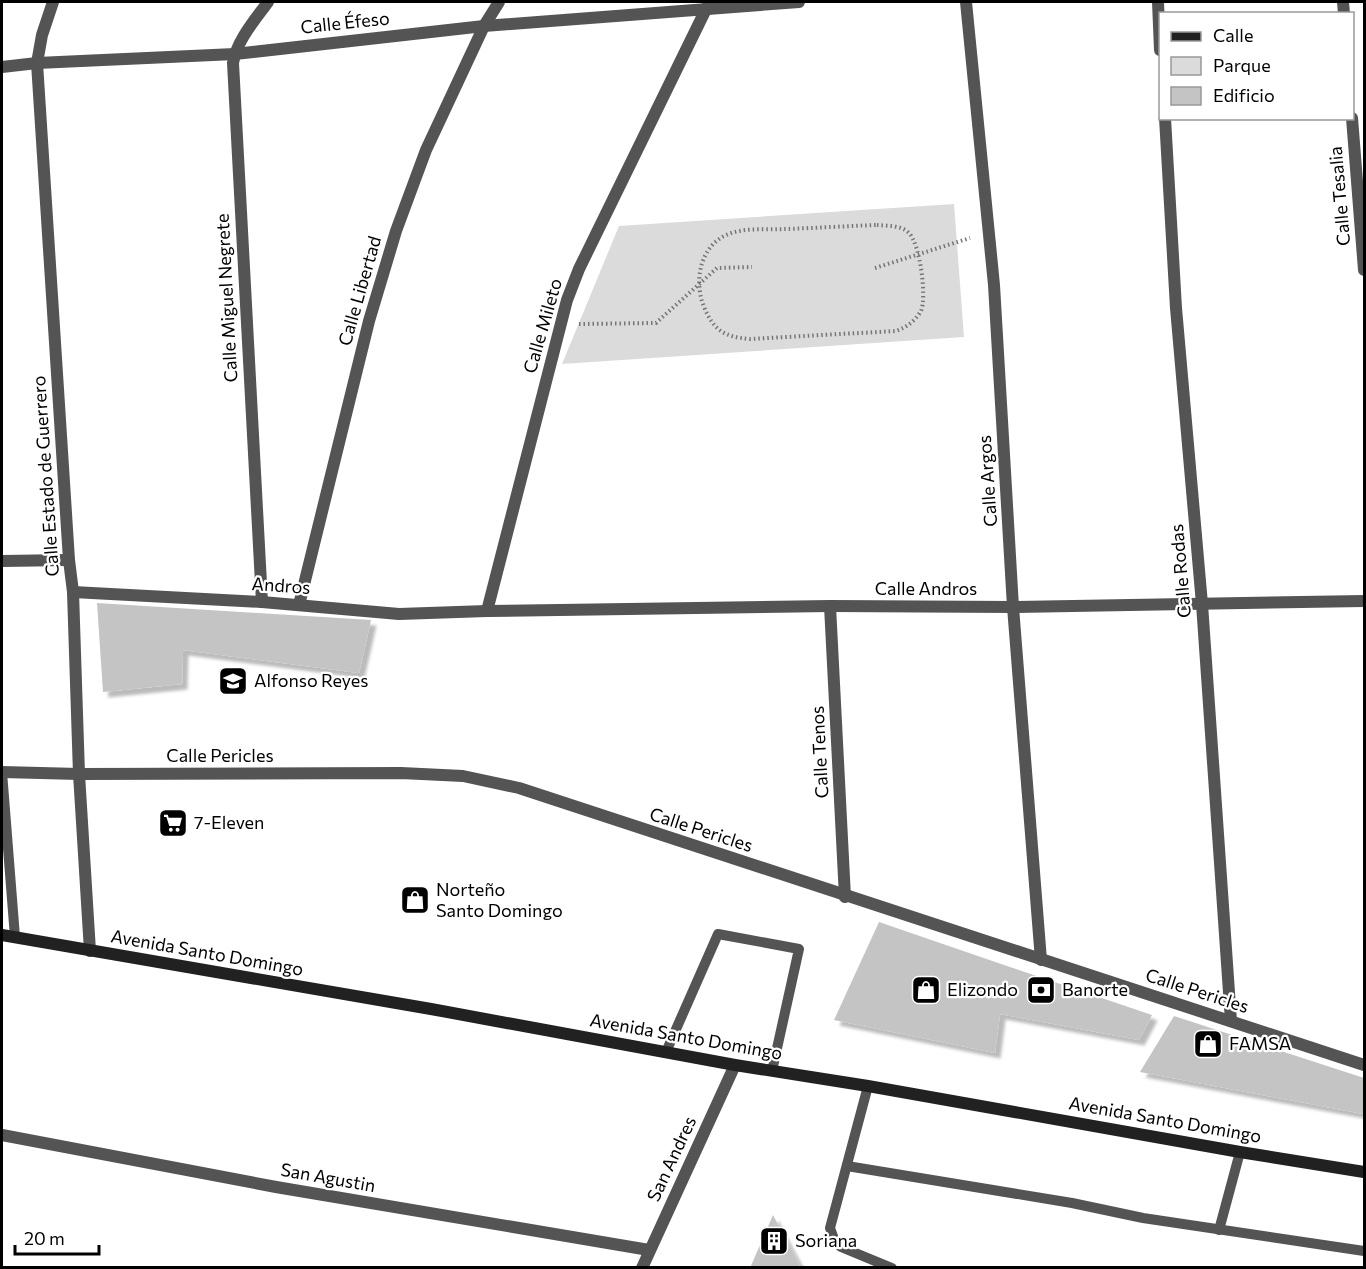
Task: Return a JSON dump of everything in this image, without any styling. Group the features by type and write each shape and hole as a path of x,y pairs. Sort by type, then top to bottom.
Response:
{"main road":[{"name":"Avenida Santo Domingo","path":"2,935 419,1007 735,1065 1365,1172"}],"street":[{"name":"Calle Estado de Guerrero","path":"53,2 42,36 38,63 69,560 73,592 79,774 90,951"},
{"name":"Calle Miguel Negrete","path":"262,602 233,74 235,54 268,2"},
{"name":"Calle Libertad","path":"299,605 369,321 396,231 426,150 484,26 499,2"},
{"name":"Calle Éfeso","path":"2,67 38,63 235,54 484,26 708,5 799,2"},
{"name":"Calle Argos","path":"966,2 994,285 1013,607 1041,960"},
{"path":"1158,2 1159,18"},
{"name":"Calle Mileto","path":"487,611 567,300 579,269 708,5"},
{"name":"Calle Rodas","path":"1165,120 1176,308 1202,604 1231,1021"},
{"name":"Calle Tesalia","path":"1352,120 1365,270"},
{"path":"2,561 69,560"},
{"name":"Andros","path":"73,592 262,602 399,614 487,611"},
{"name":"Calle Andros","path":"487,611 830,606 1013,607 1365,601"},
{"name":"Calle Tenos","path":"830,606 845,897"},
{"name":"Calle Pericles","path":"2,772 79,774 401,773 463,776 519,788 845,897 1365,1065"},
{"name":"San Andres","path":"642,1268 735,1065"},
{"name":"San Agustin","path":"2,1135 276,1187 649,1250"}],"lane":[{"path":"2,772 15,938"},
{"path":"666,1052 718,934 799,949 771,1071"},
{"path":"868,1086 830,1221 831,1234 834,1242 841,1247 892,1268"},
{"path":"1219,1230 1240,1152"},
{"path":"847,1166 1010,1192 1143,1218 1365,1251"}],"path":[{"path":"893,226 909,234 918,254 924,297 922,309 911,323 896,331 750,339 732,337 722,332 710,321 702,302 700,282 700,268 716,241 740,231 893,226"},
{"path":"875,268 988,232"},
{"path":"561,324 656,322 717,268 752,267"}],"green space":[{"path":"954,204 964,337 562,364 619,226"}],"building":[{"path":"97,603 371,620 359,673 183,650 182,684 103,692"},
{"name":"Elizondo","path":"879,922 1152,1015 1139,1040 1000,1014 995,1053 834,1020"},
{"name":"FAMSA","path":"1174,1016 1364,1078 1364,1114 1140,1072"},
{"name":"Soriana","path":"773,1215 801,1268 750,1268"}],"place":[{"name":"Alfonso Reyes","path":"233,681"},
{"name":"7-Eleven","path":"173,823"},
{"name":"Norteño Santo Domingo","path":"415,900"},
{"name":"Elizondo","path":"926,990"},
{"name":"Banorte","path":"1041,990"},
{"name":"FAMSA","path":"1208,1044"},
{"name":"Soriana","path":"774,1241"}]}
